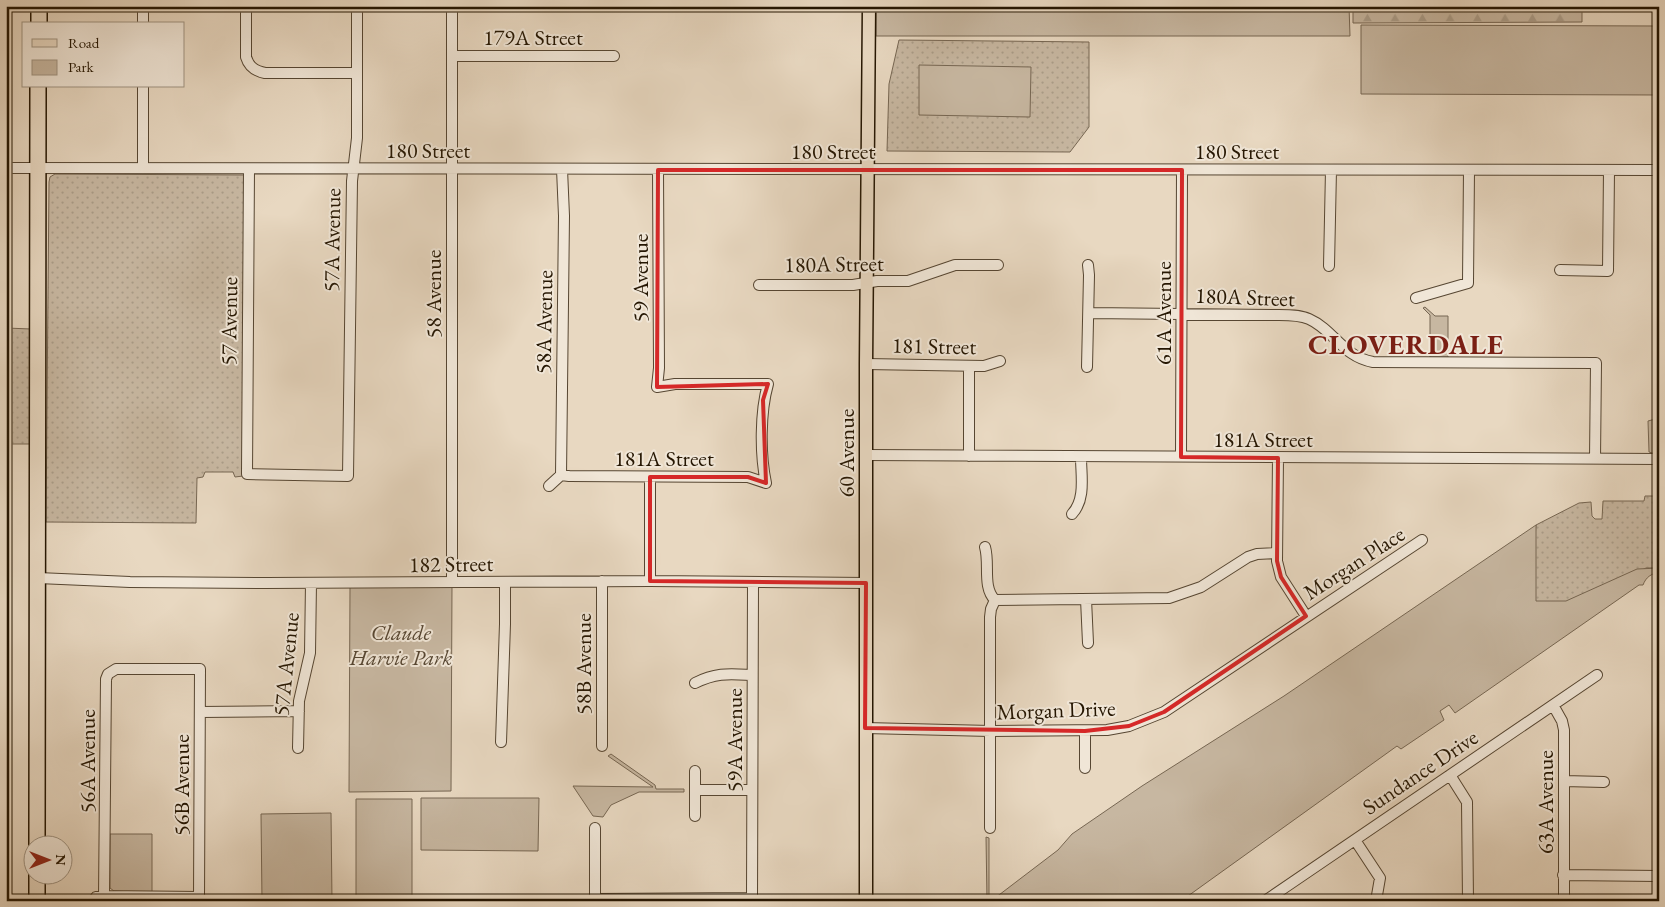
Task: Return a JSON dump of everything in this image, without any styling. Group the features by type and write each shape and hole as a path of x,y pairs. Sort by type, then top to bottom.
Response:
{"highway":[{"path":"39,6 39,22"},
{"path":"37,834 38,88"},
{"path":"37,884 37,901"}],"main road":[{"name":"60 Avenue","path":"866,901 866,364 869,6"}],"street":[{"path":"144,6 144,22"},
{"path":"246,6 246,57 254,69 265,73 357,73"},
{"name":"57A Avenue","path":"247,474 348,476 353,168 357,138 357,6"},
{"name":"58 Avenue","path":"452,6 452,582"},
{"name":"179A Street","path":"452,56 614,56"},
{"path":"143,88 143,168"},
{"name":"180 Street","path":"6,168 1659,170"},
{"name":"57 Avenue","path":"247,474 249,169"},
{"name":"58A Avenue","path":"561,475 564,226 562,169"},
{"name":"59 Avenue","path":"658,170 659,368 657,387 675,384 768,384 763,400 762,466 766,484"},
{"name":"61A Avenue","path":"1181,457 1182,170"},
{"path":"1329,266 1331,170"},
{"path":"1416,298 1468,283 1469,170"},
{"path":"1560,270 1608,271 1609,170"},
{"name":"180A Street","path":"759,284 853,285 908,281 955,265 998,265"},
{"path":"1087,367 1088,265"},
{"name":"180A Street","path":"1089,313 1303,317 1318,324 1353,355 1373,362 1596,363 1595,459"},
{"name":"181 Street","path":"866,364 970,366 990,365 1000,361"},
{"path":"969,456 970,366"},
{"name":"181A Street","path":"866,455 1659,459"},
{"path":"1072,514 1081,499 1081,457"},
{"path":"1278,458 1277,553 1281,577 1306,616"},
{"path":"549,486 561,475"},
{"name":"181A Street","path":"561,475 748,477 766,484"},
{"path":"650,477 650,581"},
{"name":"Morgan Place","path":"1306,616 1422,540"},
{"path":"985,547 988,556 988,586 992,597 996,600 1154,599 1181,595 1202,587 1248,557 1257,554 1277,553"},
{"name":"182 Street","path":"38,578 130,582 650,581 866,583"},
{"name":"58B Avenue","path":"602,581 602,746"},
{"path":"501,742 505,582"},
{"name":"57A Avenue","path":"298,748 300,690 310,653 311,583"},
{"name":"59A Avenue","path":"596,900 752,898 753,583"},
{"path":"1086,599 1088,644"},
{"path":"990,828 990,617 992,605 996,600"},
{"name":"Morgan Drive","path":"866,728 1084,731 1129,726 1164,712 1306,616"},
{"name":"56A Avenue","path":"104,896 106,679 108,674 116,669 200,668"},
{"name":"56B Avenue","path":"199,899 200,668"},
{"path":"696,683 710,676 752,674"},
{"name":"Sundance Drive","path":"1265,901 1597,675"},
{"name":"63A Avenue","path":"1553,706 1563,726 1564,901"},
{"path":"200,712 299,711"},
{"path":"1084,731 1086,768"},
{"path":"695,816 696,771"},
{"path":"1450,775 1467,802 1468,901"},
{"path":"1564,782 1604,782"},
{"path":"695,790 752,790"},
{"path":"595,828 596,900"},
{"path":"1355,840 1380,878 1376,901"},
{"path":"1563,875 1659,876"},
{"path":"94,901 96,898 104,896 199,899"}],"highlighted area":[{"path":"658,170 1182,170 1181,457 1278,458 1277,561 1281,577 1306,616 1164,712 1129,726 1085,731 865,728 866,583 650,581 650,477 748,477 766,483 763,400 768,384 657,387"}],"green space":[{"path":"876,6 1349,6 1350,36 876,36"},
{"path":"1353,6 1582,6 1582,22 1353,23"},
{"path":"1361,25 1659,26 1659,95 1361,94"},
{"path":"899,40 1089,42 1089,127 1070,152 887,151 889,84"},
{"path":"919,65 1031,67 1030,117 919,115"},
{"path":"55,174 245,175 243,476 235,477 233,472 205,472 203,477 197,478 196,523 46,522 49,182 50,177"},
{"path":"1425,307 1435,316 1448,316 1448,357 1430,357 1430,315 1423,308"},
{"path":"6,328 31,329 31,444 6,444"},
{"path":"1659,418 1659,455 1649,452 1648,421"},
{"path":"1645,496 1659,496 1659,568 1646,568 1528,629 1536,525 1579,503 1591,502 1592,516 1595,519 1602,519 1603,501 1644,501"},
{"path":"1536,525 1536,601 1566,601 1637,569 1659,568 1659,572 1649,576 1643,585 1639,585 1455,713 1449,705 1440,711 1444,720 1401,749 1397,746 1181,901 987,901 986,837 989,838 989,898 995,898 1058,850 1072,834 1142,786 1284,696"},
{"name":"Claude Harvie Park","path":"452,585 451,791 349,792 350,586"},
{"path":"611,754 655,785 656,789 684,789 684,792 639,792 611,805 603,817 593,816 573,786 653,787 608,756"},
{"path":"421,798 539,798 538,851 421,850"},
{"path":"356,799 412,799 412,899 356,899"},
{"path":"331,813 332,901 262,901 261,814"},
{"path":"110,834 152,834 152,893 114,891 110,888"}],"district":[{"name":"CLOVERDALE","path":"1406,344"}]}
